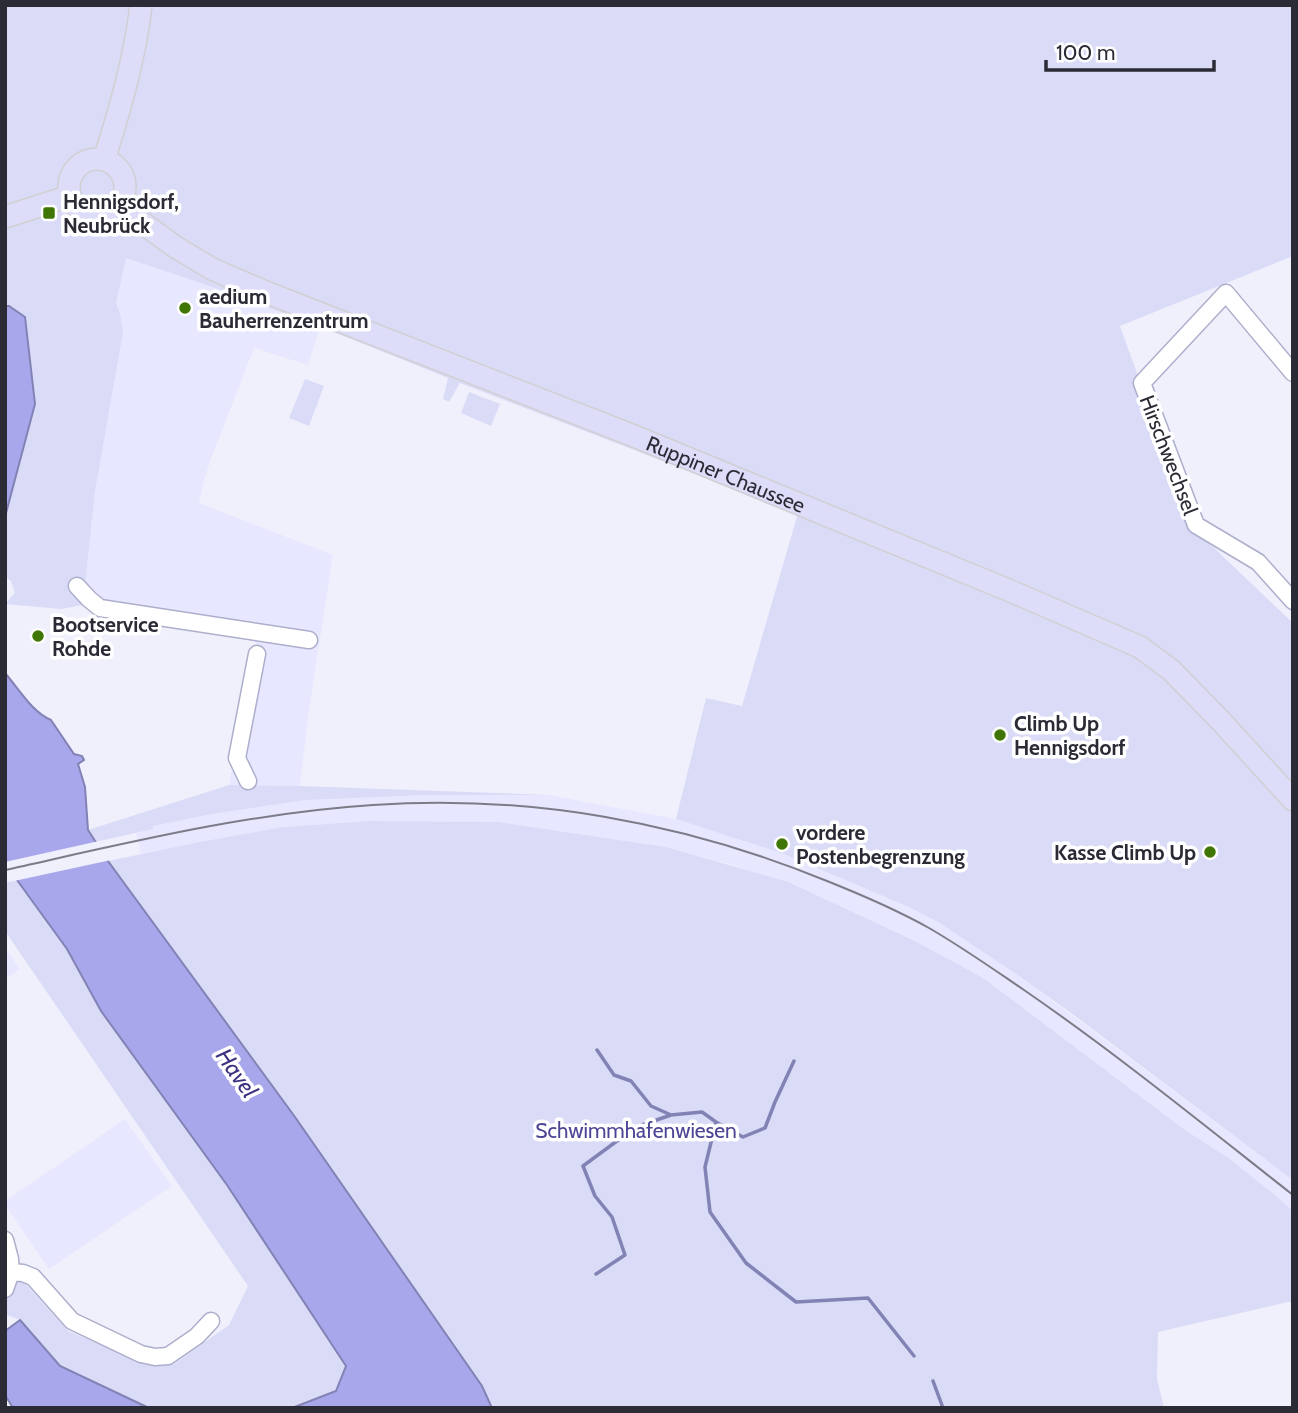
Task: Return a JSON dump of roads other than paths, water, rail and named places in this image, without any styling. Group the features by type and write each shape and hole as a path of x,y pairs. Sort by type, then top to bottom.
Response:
{"main road":[{"path":"104,159 128,74 141,5"},
{"path":"104,159 113,163 124,178 123,197 118,205 105,214 90,214 78,208 70,196 71,176 84,162 104,159"},
{"path":"5,217 70,196"},
{"name":"Ruppiner Chaussee","path":"118,205 174,246 212,269 634,436 1013,592 1140,648 1181,680 1293,800"}],"street":[{"name":"Hirschwechsel","path":"1293,373 1226,293 1142,383 1196,525 1258,562 1293,601"},
{"path":"78,586 100,608 309,640"},
{"path":"248,781 237,758 257,654"},
{"path":"5,1240 11,1272 5,1289"},
{"path":"11,1272 23,1273 33,1278 72,1321 141,1354 168,1356 197,1336 211,1321"}],"water":[{"path":"5,306 25,317 35,404 5,517"},
{"name":"Havel","path":"5,673 32,706 51,720 74,754 82,756 84,760 78,764 85,787 88,830 295,1117 482,1386 492,1408 292,1408 336,1391 346,1366 227,1185 101,1011 67,949 5,861"},
{"path":"20,1320 60,1366 149,1408 13,1408 5,1395 5,1331"}],"waterway":[{"path":"597,1050 614,1075 631,1081 651,1106 671,1115"},
{"path":"716,1122 743,1137 765,1128 794,1061"},
{"path":"596,1274 625,1255 612,1217 595,1196 583,1166 636,1127 671,1115 702,1112 716,1122 705,1167 710,1212 746,1263 796,1302 868,1298 914,1356"},
{"path":"933,1381 943,1408"}],"tram line":[{"path":"5,870 234,822 373,805 489,804 547,809 661,828 773,860 866,897 929,928 1059,1014 1293,1195"}],"place":[{"name":"Hennigsdorf, Neubrück","path":"49,213"},
{"name":"aedium Bauherrenzentrum","path":"185,308"},
{"name":"Bootservice Rohde","path":"38,636"},
{"name":"Climb Up Hennigsdorf","path":"1000,735"},
{"name":"vordere Postenbegrenzung","path":"782,844"},
{"name":"Kasse Climb Up","path":"1210,852"}],"park label":[{"name":"Schwimmhafenwiesen","path":"636,1130"}]}
